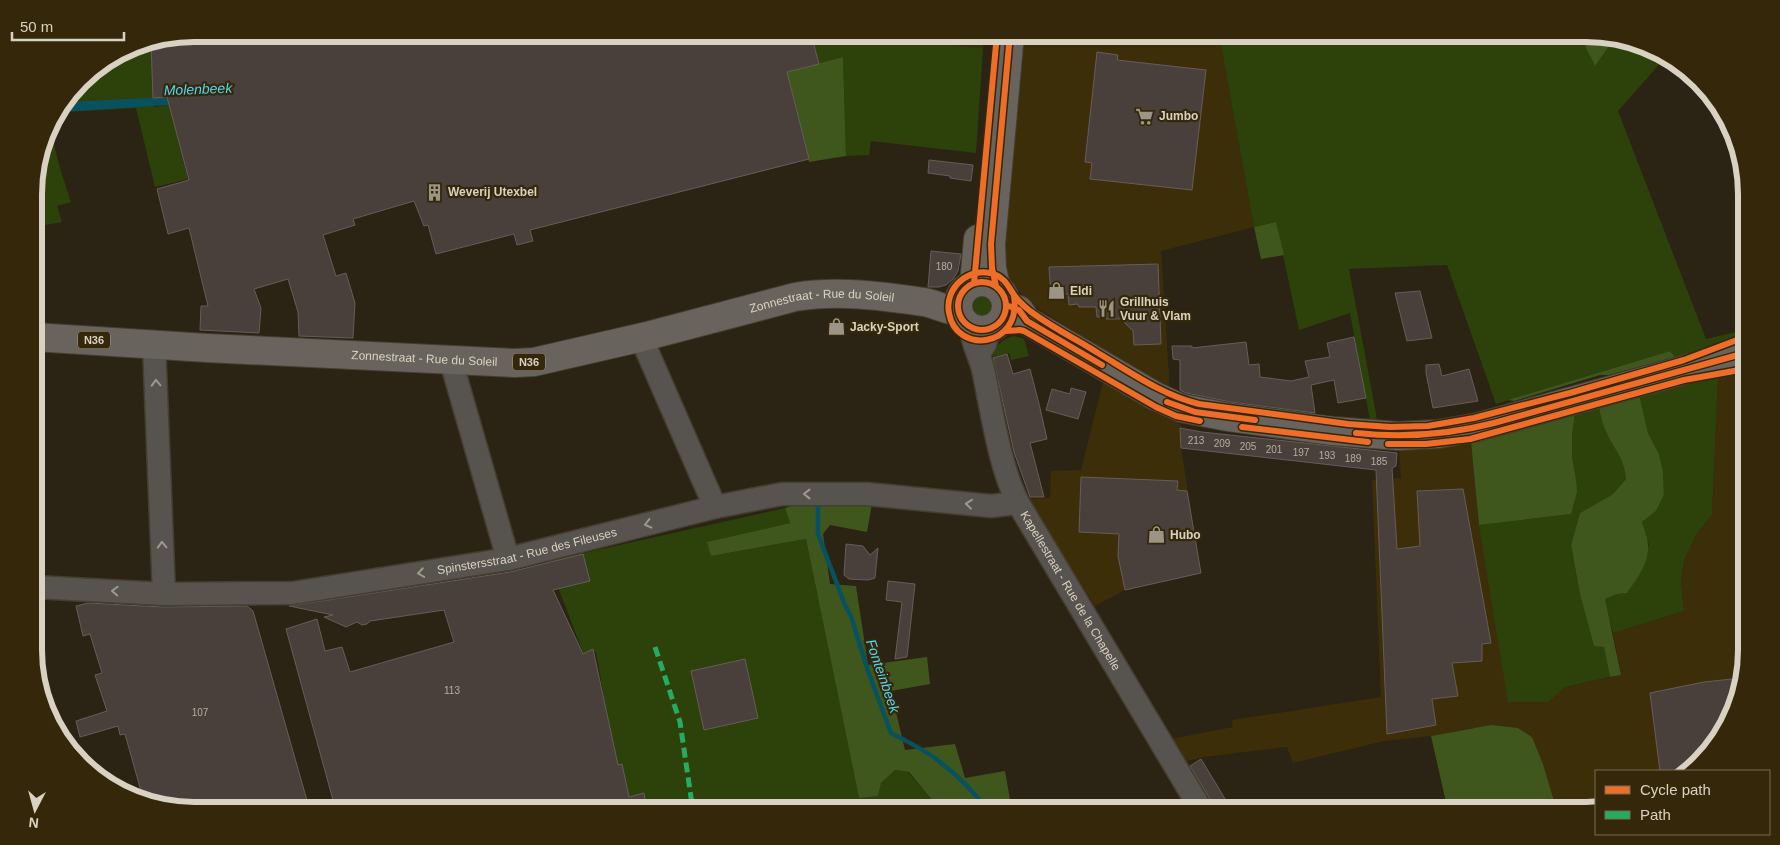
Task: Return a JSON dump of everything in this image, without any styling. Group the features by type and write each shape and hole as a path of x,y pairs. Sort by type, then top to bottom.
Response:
{"main road":[{"path":"986,313 997,42"},
{"path":"986,313 992,268 991,244 1009,42"},
{"name":"Zonnestraat - Rue du Soleil","path":"43,338 514,363 534,362 647,336 816,293 857,294 926,302 945,295 986,313"},
{"path":"986,313 1181,408 1228,417 1333,431 1398,436 1438,434 1478,427 1738,355"}],"street":[{"name":"Kapellestraat - Rue de la Chapelle","path":"986,313 1004,467 1011,490 1197,802"},
{"path":"647,336 647,351 715,507"},
{"path":"154,344 164,594"},
{"path":"451,361 508,559"},
{"name":"Spinstersstraat - Rue des Fileuses","path":"42,587 164,594 292,593 508,559 715,507 782,494 867,494 991,506 1018,503"}],"shaded area":[{"path":"919,42 983,42 983,48"},
{"path":"1021,42 1220,42 1254,227 1161,251 1170,392 1036,307 1016,289 1005,272 999,251"},
{"path":"1738,373 1738,650 1735,680 1722,718 1700,751 1679,770 1595,770 1595,802 1554,802 1543,764 1532,737 1518,728 1472,728 1431,736 1384,741 1293,763 1287,747 1203,757 1179,763 1166,740 1233,727 1232,720 1381,697 1372,480 1401,478 1399,450 1424,449 1471,442 1479,525 1548,702 1566,687 1621,675 1613,633 1684,611 1681,581 1684,561 1696,535 1712,515 1718,377"},
{"path":"1103,382 1154,412 1181,425 1181,448 1201,573 1125,590 1095,606 1026,499 1050,498 1051,471 1081,470"}],"green space":[{"path":"924,42 983,48 976,153 871,141 869,155 846,156 843,57 819,64 813,43"},
{"path":"1220,42 1583,42 1595,65 1610,44 1615,45 1644,54 1661,62 1618,111 1706,339 1738,332 1738,337 1693,355 1675,357 1670,351 1496,404 1447,265 1349,269 1377,419 1370,420 1350,313 1299,330 1276,222 1254,227"},
{"path":"1583,42 1610,45 1595,66"},
{"path":"151,49 154,107 169,105 188,179 155,187 136,108 67,112 80,94 102,74 118,63"},
{"path":"843,57 846,156 809,162 787,72"},
{"path":"53,138 59,165 71,202 57,206 62,222 43,225 44,175"},
{"path":"1276,222 1284,255 1261,259 1254,227"},
{"path":"978,297 986,297 992,303 992,311 986,317 978,317 972,311 972,303"},
{"path":"1014,336 1024,339 1029,356 1011,360 1009,353 993,357 1000,343"},
{"path":"1670,351 1675,357 1609,375 1600,375 1514,401 1508,400"},
{"path":"1718,377 1712,515 1696,535 1684,561 1681,581 1684,611 1613,633 1604,599 1617,594 1627,593 1649,545 1642,522 1656,511 1664,495 1663,471 1659,454 1648,433 1639,394"},
{"path":"1639,394 1648,433 1659,454 1663,471 1664,495 1656,511 1642,522 1647,536 1648,552 1642,570 1627,593 1617,594 1605,599 1621,675 1610,677 1604,647 1594,646 1580,594 1571,545 1580,513 1613,494 1626,479 1621,458 1608,436 1601,418 1599,406"},
{"path":"1599,406 1625,467 1626,479 1613,494 1580,513 1571,545 1580,594 1594,645 1604,647 1610,677 1566,687 1548,702 1508,702 1479,525 1570,514 1576,479 1572,457 1575,413"},
{"path":"1575,413 1572,457 1577,492 1571,514 1479,525 1471,442"},
{"path":"809,501 872,504 867,532 830,525 823,534 830,584 856,586 868,665 927,657 930,684 891,691 905,750 955,744 965,778 1005,771 1010,802 934,802 909,772 895,770 881,783 878,796 859,798 806,539 711,556 707,542 790,523 785,508"},
{"path":"785,508 790,523 708,542 711,556 806,539 859,798 881,783 895,770 908,772 933,802 579,802 572,777 616,764 596,652 584,655 548,561"},
{"path":"1491,725 1518,728 1532,737 1543,764 1554,802 1446,802 1431,736"}],"water":[{"path":"332,89 169,105 67,111 74,102"}],"building":[{"name":"Weverij Utexbel","path":"185,43 813,43 819,64 787,72 809,159 530,230 533,241 517,245 514,234 436,254 428,225 424,226 414,201 353,219 355,225 323,235 336,276 346,273 355,303 353,338 299,336 298,312 288,279 254,289 261,308 259,333 200,330 201,306 208,306 189,228 168,234 157,189 189,180 167,97 153,98 151,49 165,45"},
{"name":"Jumbo","path":"1097,52 1118,55 1117,60 1206,70 1192,190 1090,179 1092,163 1085,162"},
{"path":"929,160 973,165 971,181 928,173"},
{"path":"931,251 961,254 958,271 946,285 928,287"},
{"path":"1158,264 1161,344 1134,345 1133,331 1121,319 1097,317 1096,307 1079,307 1078,304 1069,305 1068,294 1051,295 1049,267"},
{"path":"1420,291 1432,338 1407,341 1395,293"},
{"path":"1354,337 1366,398 1338,403 1334,380 1311,385 1315,413 1230,402 1186,393 1180,390 1180,360 1173,359 1172,346 1192,346 1192,348 1246,342 1249,365 1259,364 1260,377 1291,381 1309,377 1305,361 1330,357 1327,343"},
{"path":"1007,354 1013,374 1030,369 1047,439 1030,443 1044,497 1030,497 1014,452 993,358"},
{"path":"1439,364 1442,376 1469,369 1478,401 1433,408 1426,365"},
{"path":"1071,388 1086,392 1078,419 1046,410 1052,389 1070,394"},
{"path":"1180,428 1397,453 1396,466 1392,468 1397,549 1420,546 1417,491 1463,489 1491,643 1482,644 1482,661 1452,663 1458,696 1432,699 1436,725 1387,734 1376,470 1181,448"},
{"name":"Hubo","path":"1081,477 1178,481 1177,490 1187,491 1201,573 1125,590 1118,556 1119,534 1079,532"},
{"path":"846,544 863,546 870,555 878,548 875,578 868,580 849,579 844,575"},
{"path":"583,554 590,581 553,590 583,654 593,649 618,765 622,764 629,797 644,793 646,802 334,802 286,629 317,619 325,651 342,647 350,672 454,642 444,610 370,621 362,625 357,622 346,627 324,617 333,615 289,606 510,572"},
{"path":"888,581 915,584 907,657 895,659 902,602 886,600"},
{"path":"88,603 163,607 247,606 253,611 307,802 185,802 165,800 138,792 141,791 125,734 120,735 118,726 80,737 76,721 107,711 95,675 102,673 90,634 83,636 76,606"},
{"path":"745,659 758,718 704,730 691,671"},
{"path":"1735,679 1722,718 1700,751 1686,765 1679,770 1660,770 1650,693 1704,682"},
{"path":"1201,759 1227,802 1212,802 1190,766"}],"waterway":[{"name":"Fonteinbeek","path":"818,507 818,534 851,616 868,671 891,733 927,753 948,768 981,802"}],"marked path":[{"path":"655,647 680,722 692,802"}],"cycle path":[{"path":"974,283 996,42"},
{"path":"996,286 992,268 991,244 1009,42"},
{"path":"1014,296 1014,313 1008,327 999,335 987,340 975,340 963,335 954,326 949,313 950,295 960,281 976,273 994,274 1004,280 1020,302 1038,317 1134,375 1172,395 1199,404 1348,424 1390,427 1428,426 1474,418 1684,360 1738,340"},
{"path":"977,282 987,282 999,289 1006,301 1006,306 1006,311 999,323 987,330 977,330 969,326 962,319 958,311 958,301 962,293 969,286 977,282"},
{"path":"1006,305 1019,310 1027,321 1102,365"},
{"path":"1005,331 1024,331 1156,407 1176,416 1200,421"},
{"path":"1356,433 1409,435 1443,433 1477,427 1738,355"},
{"path":"1388,444 1426,444 1470,439 1684,380 1738,370"},
{"path":"1167,402 1195,412 1255,420"},
{"path":"1242,427 1368,442"}],"place":[{"name":"Jumbo","path":"1145,116"},
{"name":"Weverij Utexbel","path":"434,192"},
{"name":"Eldi","path":"1056,291"},
{"name":"Grillhuis Vuur & Vlam","path":"1106,309"},
{"name":"Jacky-Sport","path":"836,327"},
{"name":"Hubo","path":"1156,535"}],"water label":[{"name":"Molenbeek","path":"198,89"}]}
